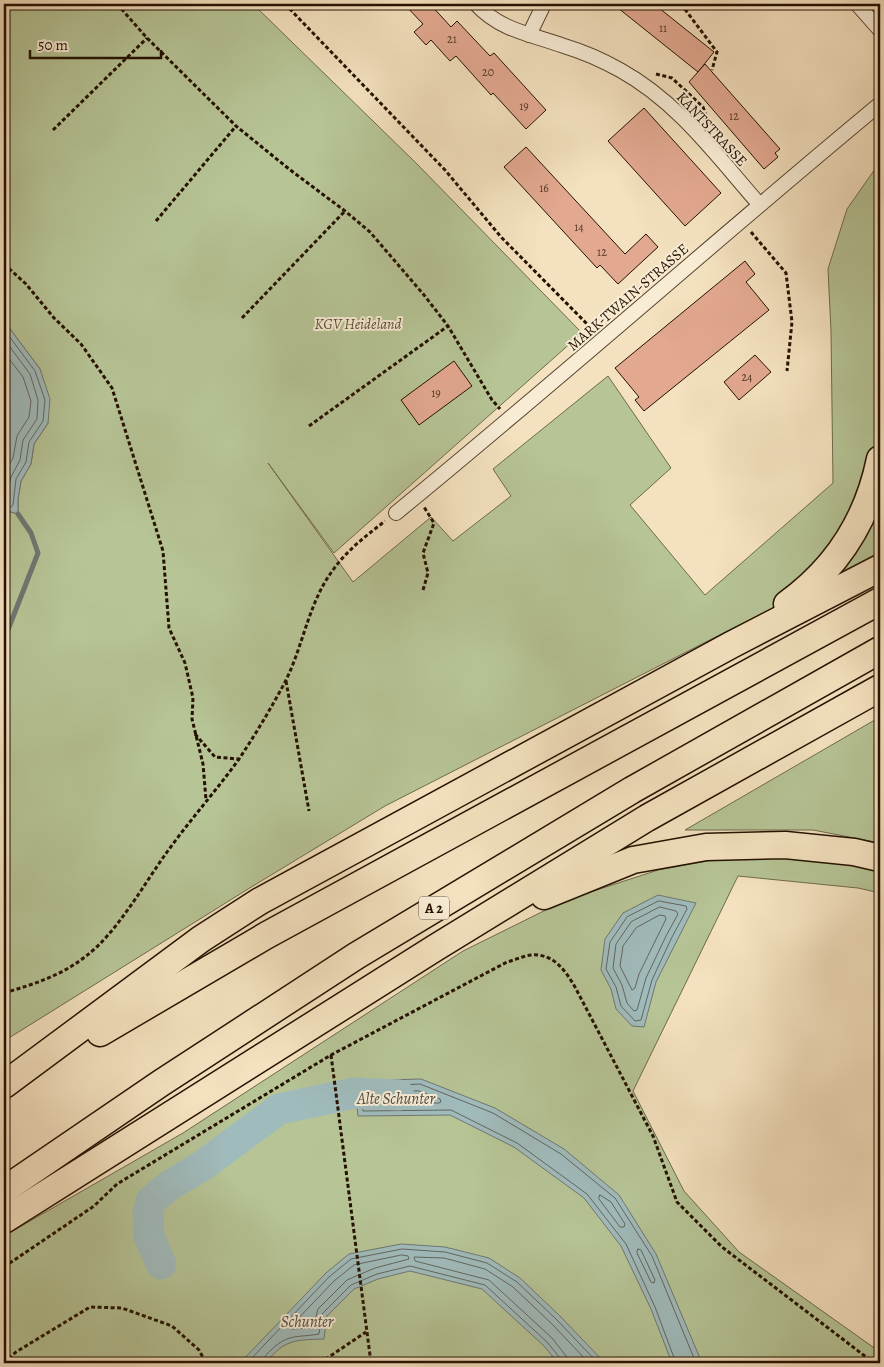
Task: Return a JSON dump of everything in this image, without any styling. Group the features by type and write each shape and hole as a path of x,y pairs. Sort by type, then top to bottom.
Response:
{"highway":[{"path":"731,645 810,586 840,553 862,516 880,459"},
{"path":"4,1085 201,938 260,901 731,645 880,568"},
{"path":"4,1094 128,1016 267,935 880,601"},
{"name":"A 2","path":"4,1190 161,1083 389,936 632,790 880,650"},
{"path":"4,1220 435,948 646,818 880,688"},
{"path":"435,948 551,892 633,860 706,848 785,845 854,852 880,858"}],"street":[{"name":"KANTSTRASSE","path":"476,4 498,23 593,56 621,71 665,100 691,124 759,204"},
{"path":"528,35 544,4"},
{"path":"857,4 880,30"},
{"name":"MARK-TWAIN-STRASSE","path":"396,513 509,421 740,220 880,104"}],"path":[{"path":"117,4 147,38 236,126 289,169 345,210 370,232 448,326 492,400 509,421"},
{"path":"285,4 445,170 501,237 603,340"},
{"path":"681,4 717,52 712,70"},
{"path":"53,130 147,38"},
{"path":"156,221 236,126"},
{"path":"242,318 345,210"},
{"path":"740,220 786,273 792,322 787,370"},
{"path":"4,264 26,284 54,318 81,344 112,388 163,551 169,628 185,663 193,698 192,719 203,764 206,800"},
{"path":"309,426 448,326"},
{"path":"418,495 434,523 423,553 428,573 423,590"},
{"path":"4,993 50,978 69,968 100,944 112,930 166,852 239,759 286,680 320,592 332,571 349,550 396,513"},
{"path":"286,680 309,811"},
{"path":"195,733 215,757 239,759"},
{"path":"4,1267 94,1206 117,1184 331,1054 508,962 531,955 547,957 565,970 653,1136 677,1202 722,1247 874,1363"},
{"path":"331,1054 371,1363"},
{"path":"4,1363 16,1352 90,1307 122,1308 172,1326 199,1350 206,1363"},
{"path":"320,1363 367,1332"}],"green space":[{"name":"KGV Heideland","path":"4,4 253,4 416,163 582,333 334,553 268,463 353,582 431,517 453,541 511,496 493,469 608,376 671,468 630,505 705,595 833,483 831,331 828,269 847,209 880,162 880,553 385,806 4,1041 4,510 18,514 21,481 31,464 34,444 48,423 40,369 10,329 4,306"},
{"path":"880,717 880,843 813,830 685,830"},
{"path":"751,853 845,860 880,871 880,893 858,888 738,876 633,1091 684,1191 739,1252 880,1352 880,1363 4,1363 4,1236 183,1133 463,951 566,900 658,870"}],"water":[{"path":"4,306 10,329 40,369 50,399 48,423 34,444 31,464 21,481 18,514 4,510"},
{"path":"658,895 696,903 656,982 644,1027 632,1026 616,1009 611,989 601,970 605,939 623,913"},
{"name":"Alte Schunter","path":"421,1079 495,1108 564,1149 619,1195 656,1254 702,1363 672,1363 651,1309 621,1246 584,1198 514,1147 450,1115 358,1116 354,1081"},
{"name":"Schunter","path":"401,1244 445,1247 489,1258 520,1278 605,1363 558,1363 544,1346 482,1289 410,1271 378,1279 354,1289 327,1316 324,1339 291,1342 279,1349 266,1363 240,1363 326,1273 349,1254"}],"building":[{"path":"404,4 430,4 451,27 457,21 490,56 494,53 546,110 526,129 493,93 491,95 456,56 450,61 431,40 426,45 414,32 423,24"},
{"path":"613,4 654,4 714,52 698,72"},
{"path":"705,64 780,149 775,153 778,157 764,169 689,82"},
{"path":"644,108 721,193 685,226 608,141"},
{"path":"526,147 625,254 646,234 658,247 618,284 600,265 597,268 504,167"},
{"path":"745,261 755,274 746,282 769,310 644,411 635,400 639,397 615,368"},
{"path":"755,355 771,372 739,400 724,382"},
{"path":"454,361 472,386 419,425 401,400"}],"waterway":[{"path":"4,640 38,553 31,533 18,514"},
{"name":"Alte Schunter","path":"161,1264 149,1236 148,1212 151,1201 170,1185 202,1166 279,1109 354,1093 399,1095"}]}
